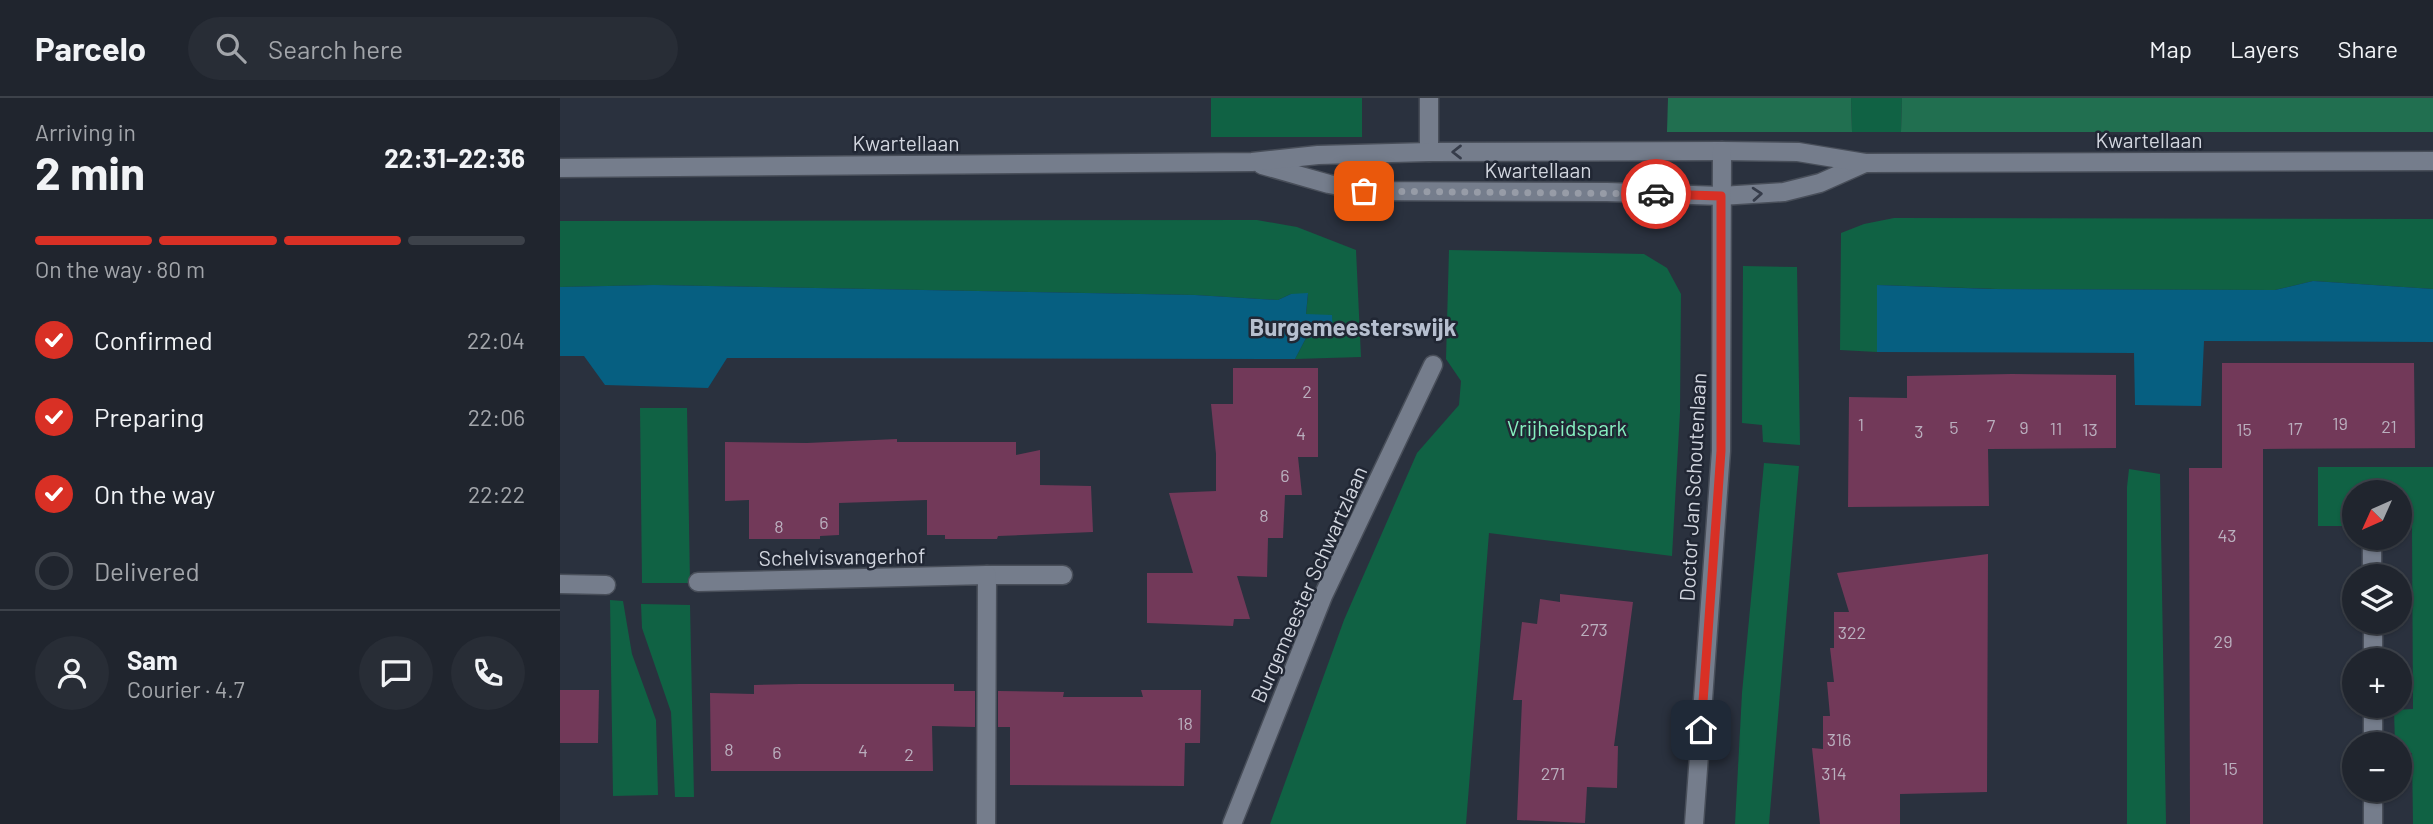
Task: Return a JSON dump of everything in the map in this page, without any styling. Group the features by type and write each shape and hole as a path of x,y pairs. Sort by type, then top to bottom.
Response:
{"street":[{"path":"1429,152 1430,98"},
{"name":"Doctor Jan Schoutenlaan","path":"1694,824 1721,451 1721,151"},
{"name":"Kwartellaan","path":"560,168 1252,162 1318,155 1429,152 1798,152 1865,163 2433,161"},
{"name":"Kwartellaan","path":"1252,162 1364,191 1607,192 1721,196 1784,192 1821,183 1865,163"},
{"name":"Burgemeester Schwartzlaan","path":"1232,824 1324,596 1433,365"},
{"path":"986,824 987,575"},
{"name":"Schelvisvangerhof","path":"698,582 1063,575"},
{"path":"560,584 606,585"},
{"path":"2373,802 2373,824"}],"green space":[{"path":"1211,98 1362,98 1362,137 1211,137"},
{"path":"1668,98 1851,98 1852,132 1667,132"},
{"path":"1851,98 1902,98 1901,132 1852,132"},
{"path":"1902,98 2433,98 2433,132 1901,132"},
{"path":"1894,218 2433,219 2433,289 2313,281 2275,290 1997,289 1877,285 1877,352 1840,350 1841,233 1864,224"},
{"path":"1257,220 1297,227 1356,250 1361,357 1295,359 1306,338 1333,336 1306,314 1308,294 1291,294 1278,300 1195,295 654,285 560,287 560,221"},
{"name":"Vrijheidspark","path":"1449,250 1644,254 1667,268 1681,294 1680,412 1672,556 1489,533 1466,824 1270,824 1344,620 1417,453 1459,405 1461,381 1446,359"},
{"path":"1743,266 1797,267 1800,445 1763,442 1762,425 1742,423"},
{"path":"640,408 687,408 690,583 642,583"},
{"path":"1764,463 1799,466 1769,824 1735,824 1742,693"},
{"path":"2318,467 2433,467 2433,824 2413,824 2412,732 2395,732 2394,718 2412,718 2413,709 2412,480 2342,480 2342,526 2318,526"},
{"path":"2129,469 2160,474 2166,824 2127,824"},
{"path":"610,600 623,601 632,654 656,720 658,795 613,796"},
{"path":"641,604 690,605 694,797 675,797 671,712 642,628"}],"water":[{"path":"2313,281 2433,289 2433,342 2204,341 2201,406 2135,405 2134,353 1877,352 1877,285 1991,289 2275,290"},
{"path":"654,285 1195,295 1278,300 1291,294 1308,293 1306,314 1332,315 1333,336 1306,338 1295,359 727,358 708,388 605,385 584,356 560,356 560,287"}],"building":[{"path":"2222,363 2414,363 2415,448 2263,449 2263,824 2190,824 2189,468 2222,468"},
{"path":"1233,368 1318,368 1318,457 1298,457 1302,495 1285,495 1283,538 1268,538 1267,577 1237,576 1250,619 1234,619 1233,626 1147,623 1147,573 1193,573 1169,493 1216,491 1216,454 1211,404 1233,404"},
{"path":"2116,375 2116,448 1988,449 1989,506 1848,507 1849,397 1907,398 1907,376"},
{"path":"897,439 897,442 1016,442 1016,455 1040,450 1040,485 1091,486 1093,532 998,536 997,539 945,539 945,535 927,535 927,500 839,503 839,535 820,536 820,539 749,539 749,500 725,501 725,442 807,443"},
{"path":"1988,554 1987,792 1900,794 1900,824 1820,824 1812,748 1823,749 1823,716 1830,716 1827,682 1834,682 1830,648 1834,648 1834,612 1849,612 1837,573"},
{"path":"1560,594 1633,602 1614,746 1618,746 1617,788 1587,787 1585,823 1517,820 1522,700 1513,700 1522,622 1537,624 1540,599 1560,602"},
{"path":"954,684 954,691 975,691 975,727 932,726 933,771 711,771 710,693 754,694 754,685"},
{"path":"560,690 599,690 598,743 560,743"},
{"path":"1141,690 1201,690 1200,743 1185,743 1184,786 1010,785 1010,727 998,727 998,691 1064,692 1063,697 1143,697"}],"way so far":[{"path":"1364,191 1656,194"}],"district":[{"name":"Burgemeesterswijk","path":"1353,326"}],"route":[{"path":"1656,194 1721,196 1721,451 1701,730"}]}
